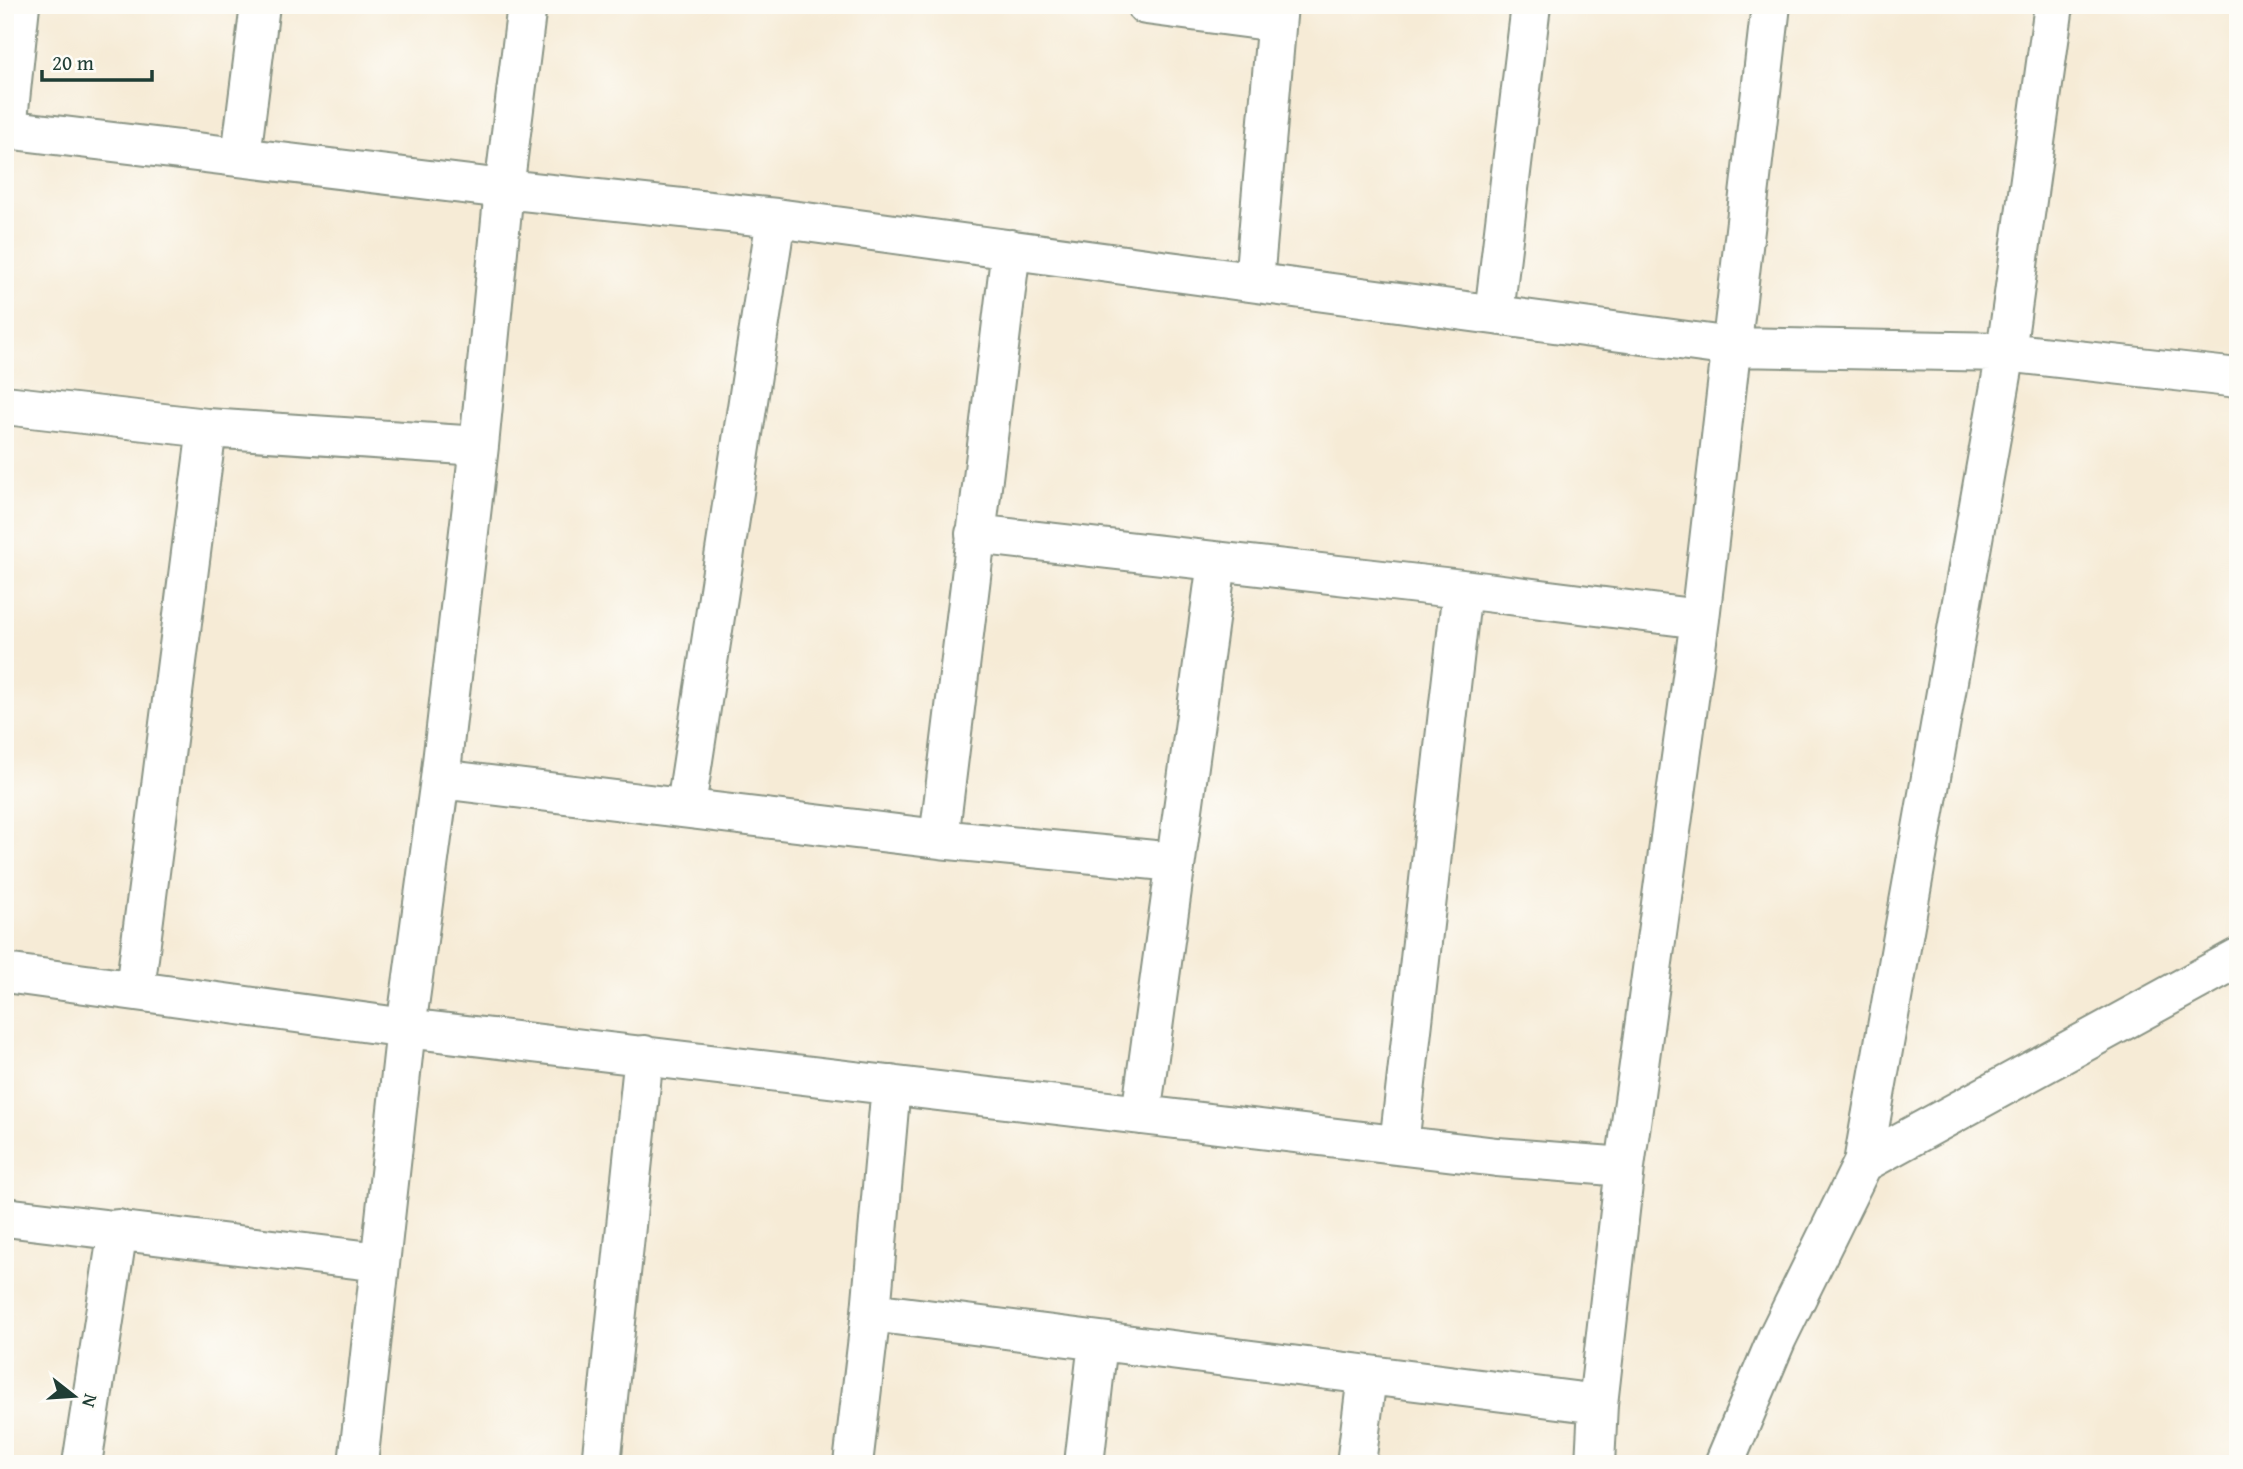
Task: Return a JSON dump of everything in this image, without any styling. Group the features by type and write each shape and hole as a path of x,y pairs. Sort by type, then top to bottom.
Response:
{"street":[{"path":"20,5 6,129 504,189 776,218 1732,346 2006,352 2238,377"},
{"path":"240,156 260,5"},
{"path":"358,1464 406,1028 440,779 504,189 527,5"},
{"path":"1146,5 1277,13 1254,282"},
{"path":"1494,314 1531,5"},
{"path":"1595,1464 1598,1404 1625,1167 1700,619 1772,5"},
{"path":"1724,1464 1777,1338 1863,1163 2006,352 2054,5"},
{"path":"686,806 776,218"},
{"path":"939,839 1011,249"},
{"path":"5,404 207,428 478,446"},
{"path":"135,989 207,428"},
{"path":"975,534 1700,619"},
{"path":"1141,1115 1217,562"},
{"path":"1399,1145 1462,589"},
{"path":"440,779 686,806 939,839 1175,862"},
{"path":"1863,1163 2238,958"},
{"path":"5,973 406,1028 1399,1145 1625,1167"},
{"path":"601,1464 644,1055"},
{"path":"853,1464 871,1312 891,1084"},
{"path":"5,1217 380,1262"},
{"path":"82,1464 118,1229"},
{"path":"871,1312 1598,1404"},
{"path":"1084,1464 1098,1342"},
{"path":"1356,1464 1367,1376"}]}
